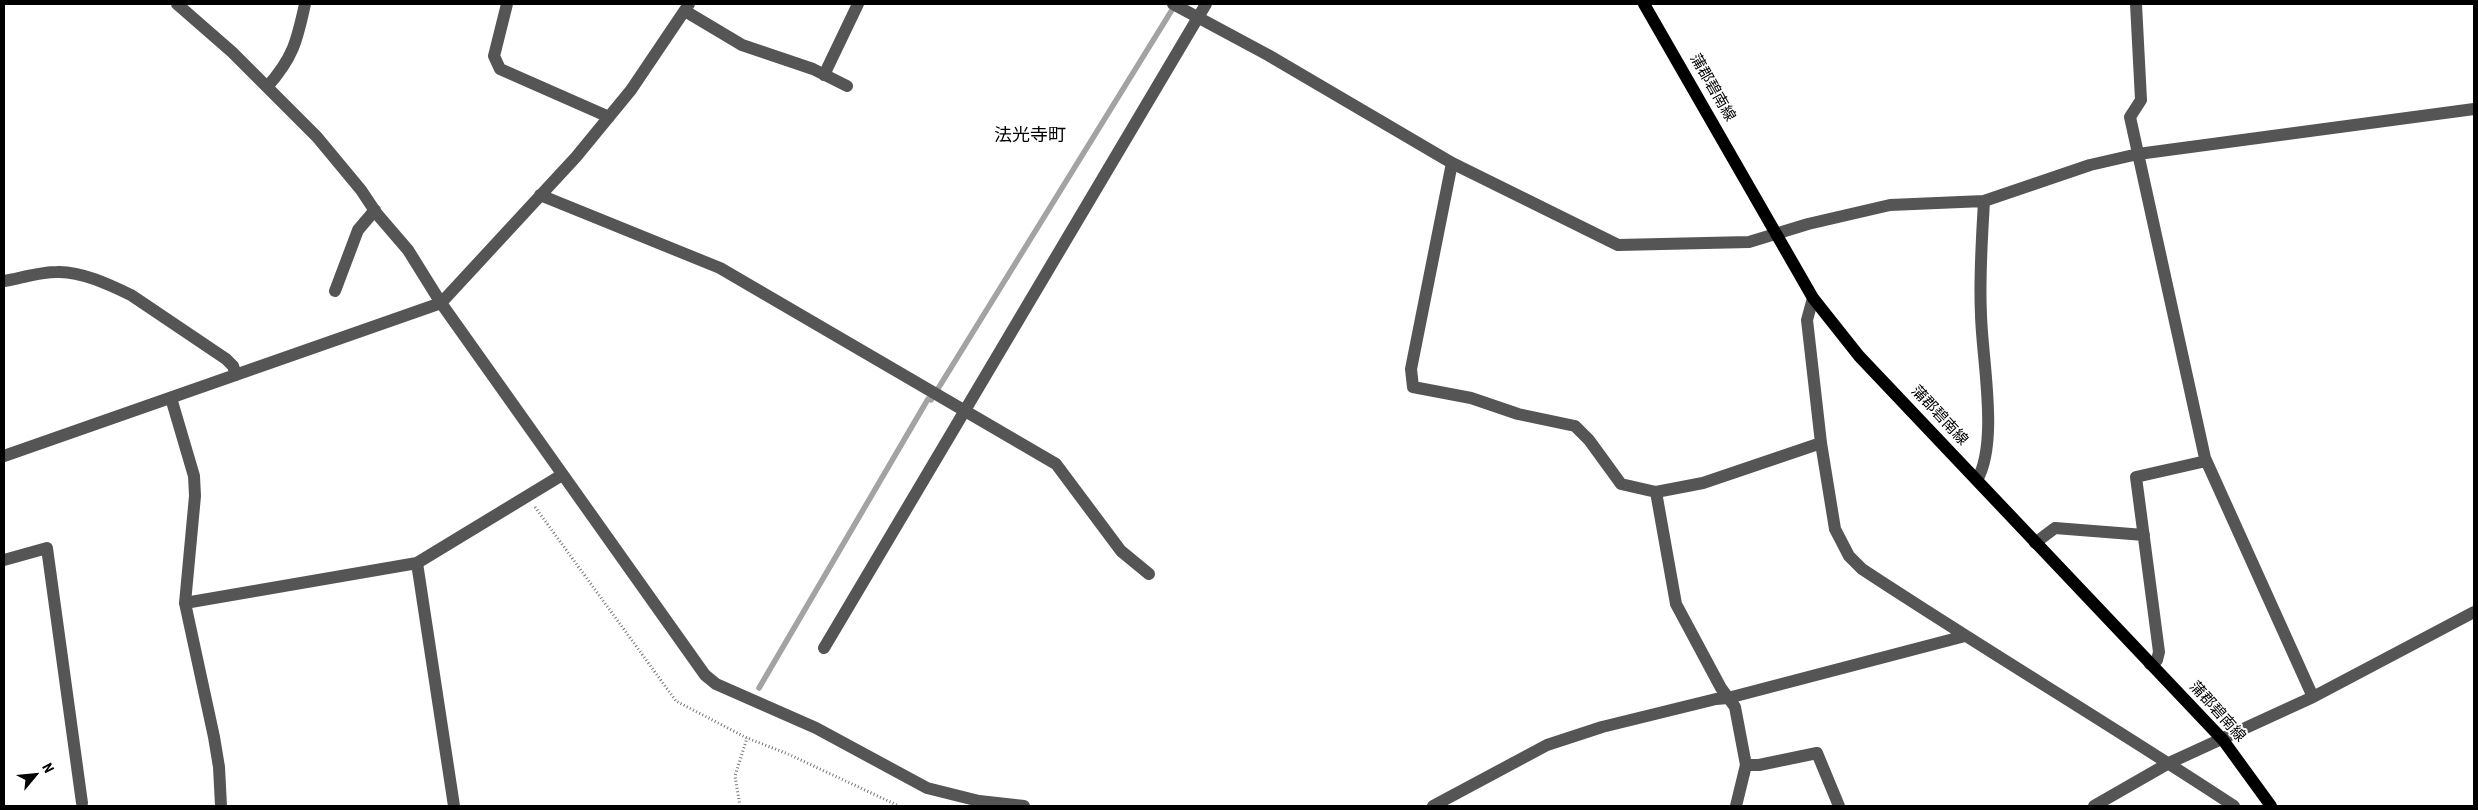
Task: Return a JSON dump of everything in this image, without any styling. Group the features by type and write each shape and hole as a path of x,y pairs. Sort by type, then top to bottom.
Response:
{"main road":[{"name":"蒲郡碧南線","path":"1644,4 1813,298 1859,356 2034,543 2223,740 2271,806"}],"street":[{"path":"177,4 232,52 317,137 361,190 374,210 408,250 441,304 705,675 716,684 816,728 928,788 980,801 1024,806"},
{"path":"267,87 283,69 297,43 305,4"},
{"path":"508,4 494,56 500,69 609,117"},
{"path":"824,75 858,4"},
{"path":"1173,4 1268,55 1452,163 1618,245 1749,242 1778,235 1808,224 1890,205 1984,201 2090,165 2138,154 2474,109"},
{"path":"824,648 962,411 1206,4"},
{"path":"2136,4 2141,100 2130,117 2206,461 2313,697"},
{"path":"4,456 441,304 609,117 687,8 742,45 824,75 847,86"},
{"path":"1452,163 1411,369 1413,387 1472,398 1518,414 1575,426 1589,440 1621,484 1656,492 1703,483 1821,443"},
{"path":"540,195 720,268 962,411 1056,464 1121,551 1149,574"},
{"path":"1977,480 1986,458 1988,407 1981,316 1980,272 1984,201"},
{"path":"335,291 358,230 374,210"},
{"path":"4,281 57,272 71,273 116,288 131,295 226,359 233,366 236,375"},
{"path":"1813,298 1807,320 1821,443 1835,529 1849,556 1862,569 1965,636 2173,765 2234,806"},
{"path":"171,398 194,476 195,496 185,603 216,744 221,806"},
{"path":"2150,664 2157,660 2159,652 2136,477 2206,461"},
{"path":"185,603 417,563 562,475"},
{"path":"1656,492 1676,604 1728,698 1735,707 1746,764 1736,806"},
{"path":"2034,543 2055,528 2144,535"},
{"path":"4,560 47,548 82,803"},
{"path":"417,563 454,806"},
{"path":"2094,806 2223,740 2313,697 2474,613"},
{"path":"1433,806 1547,745 1602,727 1716,699 1728,698 1965,636"},
{"path":"1746,764 1759,766 1817,753 1839,806"}],"path":[{"path":"740,806 736,776 748,738"}],"waterway":[{"path":"759,688 928,399 931,400 1175,5"}],"district":[{"name":"法光寺町","path":"1030,136"}]}
